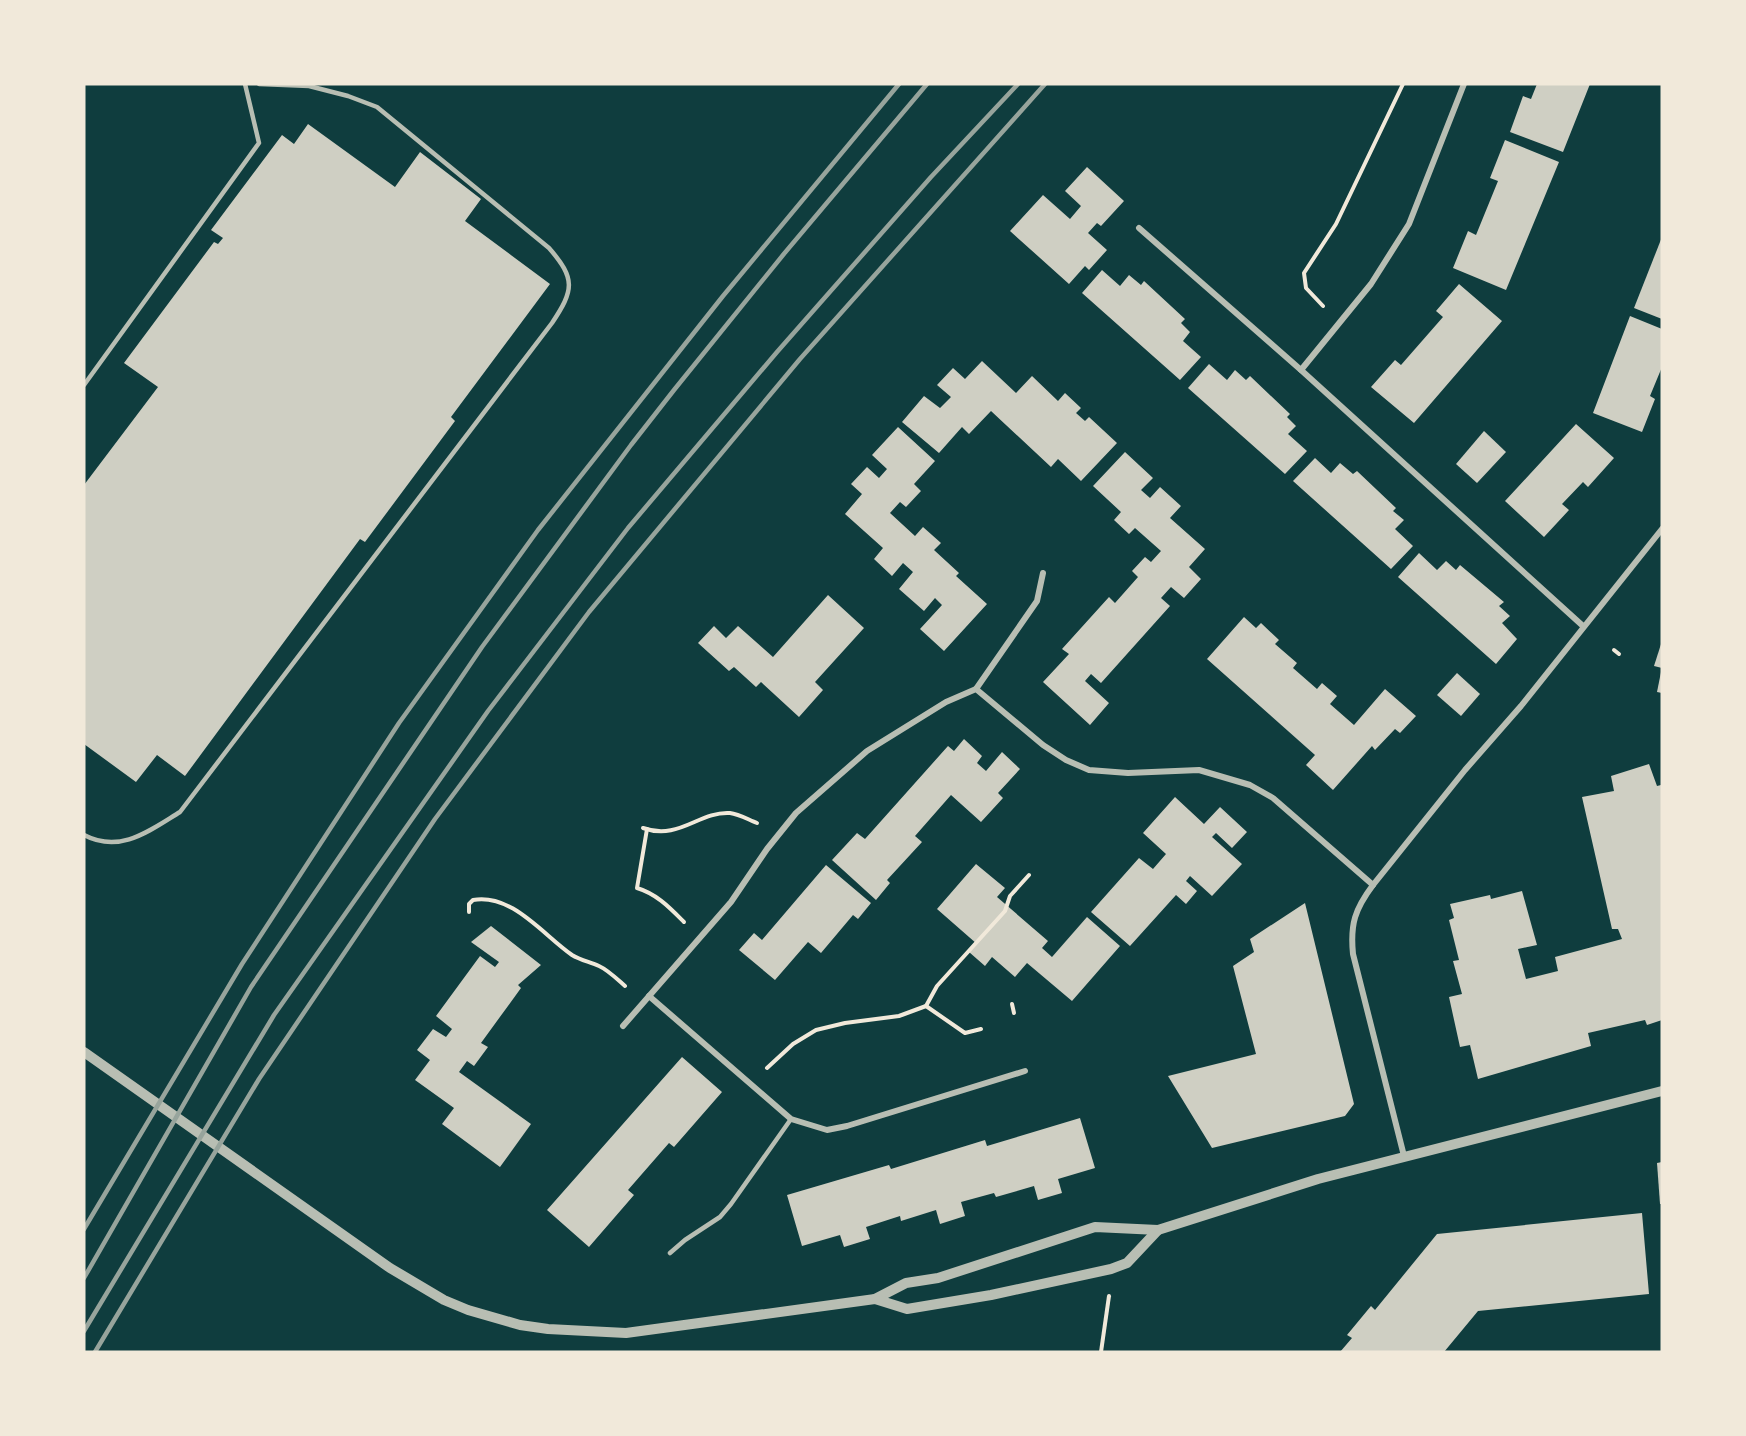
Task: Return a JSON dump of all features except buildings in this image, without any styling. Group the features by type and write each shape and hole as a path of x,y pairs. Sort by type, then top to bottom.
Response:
{"street":[{"path":"1301,370 1371,284 1409,224 1464,84"},
{"path":"1139,228 1301,370 1583,626"},
{"path":"1404,1156 1353,954 1351,937 1353,919 1373,885 1465,770 1521,706 1662,529"},
{"path":"623,1026 731,902 767,849 796,813 867,751 946,702 976,689 1037,601 1043,573"},
{"path":"976,689 1043,745 1066,760 1089,770 1128,773 1199,770 1250,785 1273,798 1373,885"},
{"path":"649,996 791,1119 827,1130 1025,1071"},
{"path":"84,1052 390,1268 444,1300 468,1310 520,1325 586,1333 626,1334 875,1299 906,1283 938,1278 1095,1227 1158,1230 1318,1179 1662,1091"},
{"path":"875,1299 907,1309 991,1295 1111,1269 1127,1263 1158,1230"}],"lane":[{"path":"84,385 259,143 245,84"},
{"path":"84,836 96,842 125,842 150,831 180,813 545,333 565,304 570,290 568,275 562,263 549,248 377,107 348,96 309,86 259,84"},
{"path":"670,1253 720,1217 791,1119"}],"path":[{"path":"1340,322 1306,288 1304,273 1335,224 1403,84"},
{"path":"1614,650 1619,654"},
{"path":"684,922 661,900 637,888 645,828 664,832 676,830 715,815 730,813 760,825"},
{"path":"764,1070 794,1044 816,1030 845,1023 899,1016 926,1006 937,986 1005,911 1010,896 1029,875"},
{"path":"469,912 469,904 473,900 483,898 500,901 574,956 601,967 625,986"},
{"path":"1012,1004 1014,1013"},
{"path":"926,1006 965,1033 981,1029"},
{"path":"1101,1352 1107,1314"}],"railway":[{"path":"84,1229 242,964 399,723 538,530 723,296 899,84"},
{"path":"84,1278 251,987 482,647 674,390 783,255 927,84"},
{"path":"84,1331 274,1015 488,711 628,528 777,352 931,177 1018,84"},
{"path":"95,1352 259,1079 435,819 589,612 800,359 1045,84"}]}
